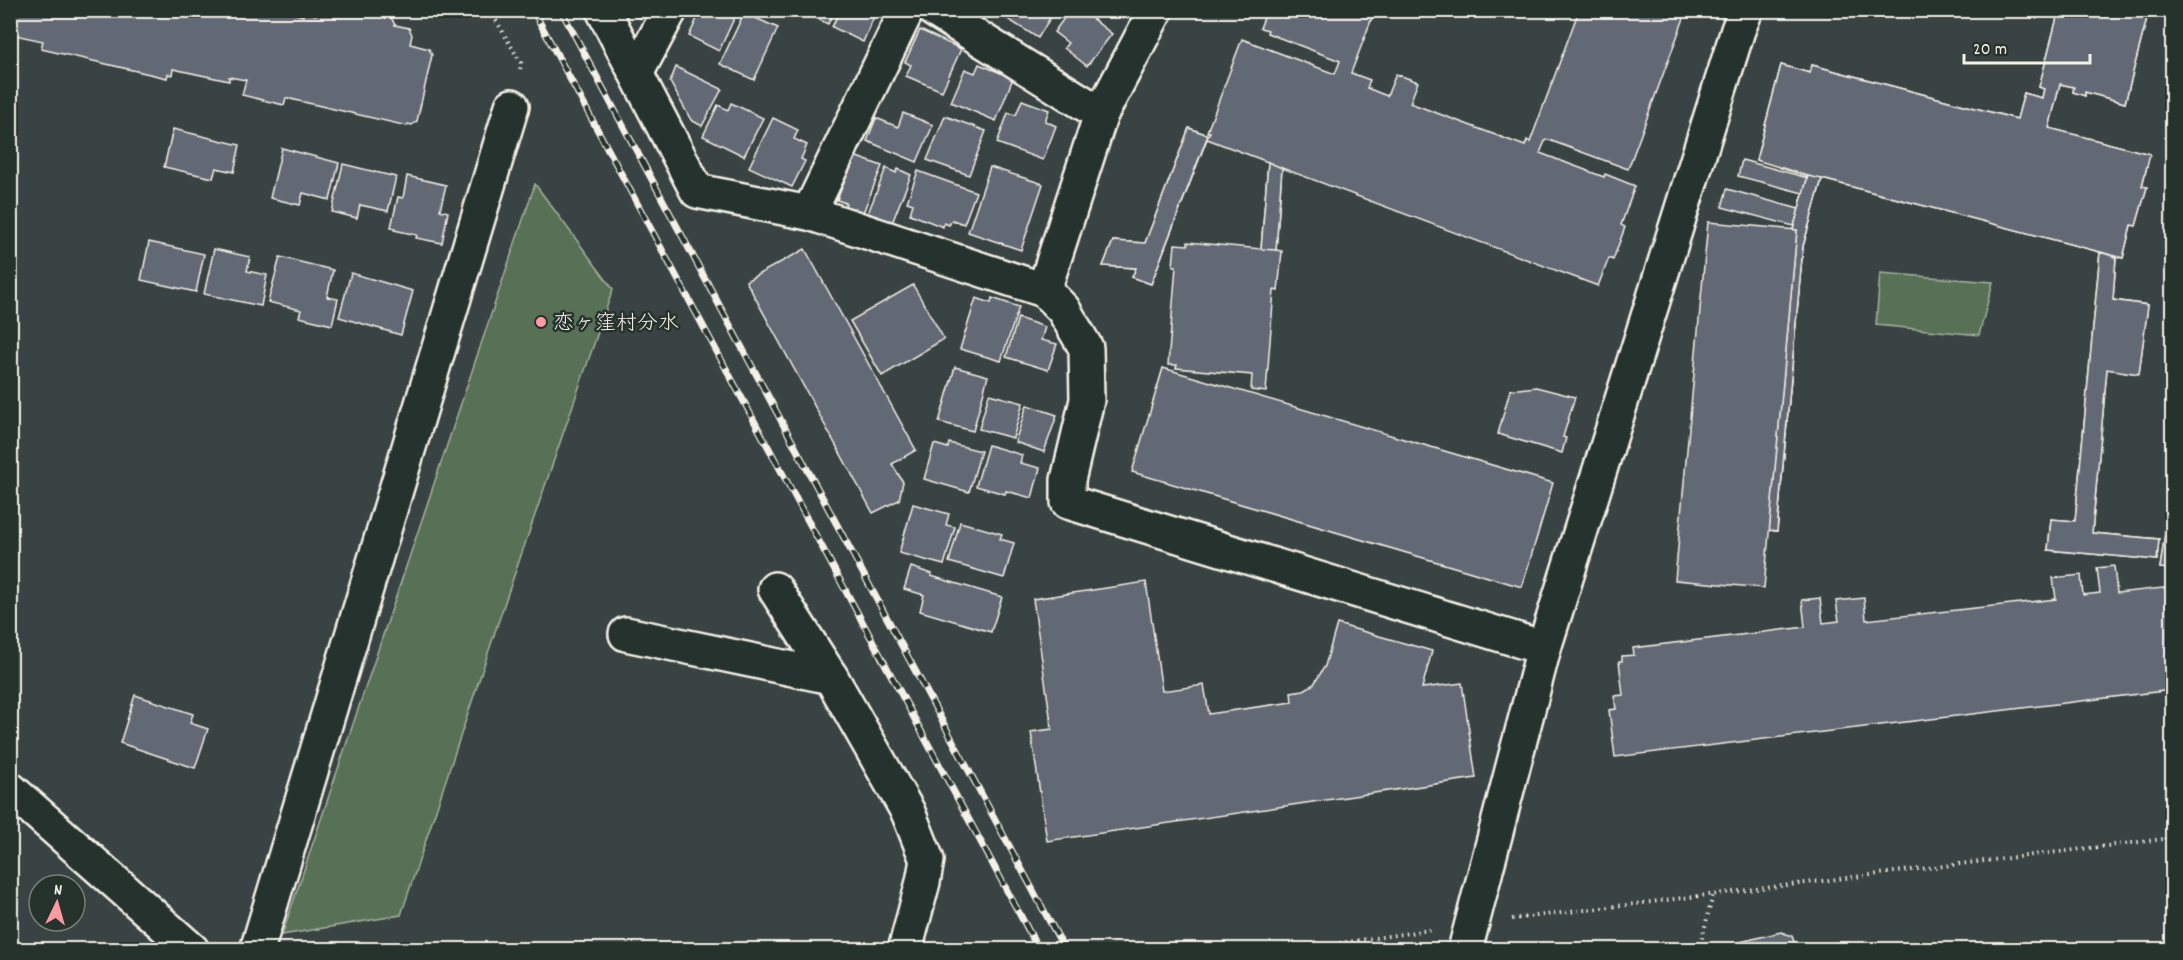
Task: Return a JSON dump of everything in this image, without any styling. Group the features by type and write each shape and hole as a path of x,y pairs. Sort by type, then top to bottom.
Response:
{"street":[{"path":"603,10 697,191 809,213 1044,290 1063,309 1086,348 1087,400 1068,480 1068,502 1544,648"},
{"path":"637,72 670,10"},
{"path":"809,213 908,10"},
{"path":"934,10 1101,114"},
{"path":"1044,290 1101,114 1156,10"},
{"path":"1469,937 1544,648 1746,10"},
{"path":"257,950 512,106"},
{"path":"774,589 831,677 908,812 927,860 905,950"},
{"path":"626,634 831,677"},
{"path":"10,789 192,950"}],"path":[{"path":"490,10 521,63 512,106"},
{"path":"1292,950 1469,937 1713,895 2172,838"},
{"path":"1699,950 1713,895"}],"green space":[{"path":"535,184 613,289 506,599 401,915 282,935"},
{"path":"1880,273 1993,282 1979,335 1876,325"}],"building":[{"path":"10,10 282,10 303,16 304,12 316,15 322,10 363,10 391,17 395,25 409,28 412,35 410,44 429,49 432,55 417,121 407,126 286,98 284,105 242,95 246,80 229,77 229,81 173,69 172,75 168,74 167,78 41,49 43,41 10,34"},
{"path":"624,10 643,10 640,18"},
{"path":"701,10 738,10 719,51 689,36"},
{"path":"800,10 835,10 828,24"},
{"path":"840,10 877,10 863,42 832,27"},
{"path":"1011,10 1055,10 1038,38 1006,18"},
{"path":"1070,10 1081,10 1112,34 1087,66 1064,48 1068,43 1054,32"},
{"path":"1267,10 1375,10 1351,73 1370,80 1367,88 1387,96 1396,74 1418,82 1410,103 1525,146 1527,140 1530,142 1579,10 1687,10 1628,169 1546,139 1540,153 1635,186 1621,225 1625,227 1613,260 1609,258 1598,286 1282,168 1276,250 1282,251 1278,291 1274,290 1266,392 1251,390 1252,375 1176,368 1177,365 1168,365 1176,266 1173,266 1175,244 1188,245 1188,242 1261,249 1268,162 1207,139 1151,284 1132,277 1136,268 1103,266 1113,241 1145,243 1189,128 1208,135 1210,132 1207,132 1242,39 1335,74 1340,61 1267,33 1268,30 1260,28"},
{"path":"2059,10 2149,10 2125,103 2085,92 2085,96 2073,92 2074,87 2060,84 2049,128 2150,154 2142,186 2147,187 2136,226 2131,225 2123,258 2116,257 2113,300 2148,305 2139,374 2107,369 2092,533 2159,539 2157,560 2048,550 2051,519 2075,521 2100,252 1822,179 1803,246 1777,531 1769,530 1797,230 1793,230 1794,226 1722,207 1727,189 1799,209 1803,193 1738,176 1742,160 1808,178 1808,176 1781,168 1782,166 1756,160 1781,65 1810,73 1812,65 2017,119 2024,93 2042,98 2044,89 2039,87"},
{"path":"2059,10 2149,10 2125,103 2085,92 2085,96 2073,92 2074,87 2060,84 2049,128 2150,154 2142,186 2147,187 2136,226 2131,225 2123,258 1822,179 1803,246 1777,531 1769,530 1797,230 1793,230 1808,176 1756,160 1781,65 1810,73 1812,65 2017,119 2024,93 2042,98 2044,89 2039,87"},
{"path":"744,13 778,28 754,80 720,64"},
{"path":"920,30 961,49 942,91 906,76 911,65 905,62"},
{"path":"979,64 1013,78 996,121 951,102 965,69 975,73"},
{"path":"676,67 722,89 702,126 691,120 670,82"},
{"path":"1022,100 1049,110 1045,121 1056,126 1043,160 997,143 1008,113 1016,115"},
{"path":"731,103 763,118 744,156 703,136 718,105 728,110"},
{"path":"903,113 933,125 917,162 867,141 876,118 898,127"},
{"path":"945,116 986,131 969,175 927,160"},
{"path":"773,118 798,130 794,139 807,145 801,159 805,161 792,187 749,167"},
{"path":"1189,128 1208,135 1151,284 1132,277 1136,268 1103,266 1113,241 1145,243"},
{"path":"173,129 240,145 234,172 216,168 213,178 164,167"},
{"path":"282,148 339,163 330,200 303,193 300,205 270,198"},
{"path":"854,156 882,166 862,215 844,207 846,203 837,200"},
{"path":"1268,162 1282,168 1276,250 1261,249"},
{"path":"343,164 396,177 388,211 360,205 357,218 332,212"},
{"path":"990,167 1043,184 1021,250 968,232"},
{"path":"886,168 896,173 898,169 911,175 892,223 868,213"},
{"path":"918,171 976,192 964,224 952,220 949,225 944,223 943,227 910,214 913,204 907,202"},
{"path":"407,176 446,185 440,210 448,212 442,243 416,238 417,235 394,230 395,228 391,227 398,197 403,198"},
{"path":"1808,176 1822,179 1803,246 1777,531 1769,530 1797,230 1793,230"},
{"path":"1708,222 1797,230 1764,588 1675,580"},
{"path":"149,242 204,254 196,292 141,280"},
{"path":"214,249 250,257 247,271 267,275 261,306 204,294"},
{"path":"805,249 916,450 892,464 903,482 899,500 873,513 746,281"},
{"path":"2100,252 2116,257 2113,300 2148,305 2139,374 2107,369 2092,533 2159,539 2157,560 2048,550 2051,519 2075,521"},
{"path":"280,257 333,270 327,297 338,299 332,325 299,317 301,310 268,302"},
{"path":"351,273 413,291 401,335 339,317"},
{"path":"913,285 944,339 882,376 850,321"},
{"path":"976,298 991,303 992,298 1019,307 1001,361 960,349"},
{"path":"1018,318 1045,327 1041,340 1057,344 1048,370 1006,357"},
{"path":"955,367 988,376 973,431 939,422"},
{"path":"1163,368 1553,483 1522,587 1132,472"},
{"path":"1536,387 1575,397 1563,437 1566,438 1562,453 1498,434 1510,390"},
{"path":"989,394 1023,403 1013,438 979,429"},
{"path":"1027,405 1057,415 1044,452 1015,442"},
{"path":"949,443 981,451 969,492 924,479 934,444 948,448"},
{"path":"988,445 1022,455 1020,463 1040,468 1032,498 976,486"},
{"path":"2172,485 2172,569 2160,568"},
{"path":"2172,485 2172,569 2160,568"},
{"path":"913,504 949,514 946,525 955,527 944,565 899,553"},
{"path":"960,522 1002,534 1000,539 1014,543 1004,578 949,562"},
{"path":"2114,566 2117,593 2172,587 2172,690 1615,757 1609,710 1616,709 1614,696 1623,695 1619,661 1622,661 1622,656 1634,655 1633,648 1805,627 1802,600 1820,598 1823,623 1839,621 1836,601 1864,598 1866,620 2056,599 2053,578 2081,575 2083,595 2100,593 2097,568"},
{"path":"911,567 932,574 931,576 1002,597 991,632 920,611 924,595 904,589"},
{"path":"1146,582 1162,691 1204,685 1209,714 1292,702 1291,692 1304,690 1314,684 1325,666 1337,624 1432,651 1422,688 1462,683 1476,778 1047,841 1031,732 1052,729 1033,599"},
{"path":"135,695 193,714 190,723 208,729 195,768 120,743"},
{"path":"1781,932 1792,936 1797,950 1719,950 1720,947"}],"railway":[{"path":"533,10 1039,950"},
{"path":"561,10 1065,950"}],"place":[{"name":"恋ヶ窪村分水","path":"541,322"}]}
